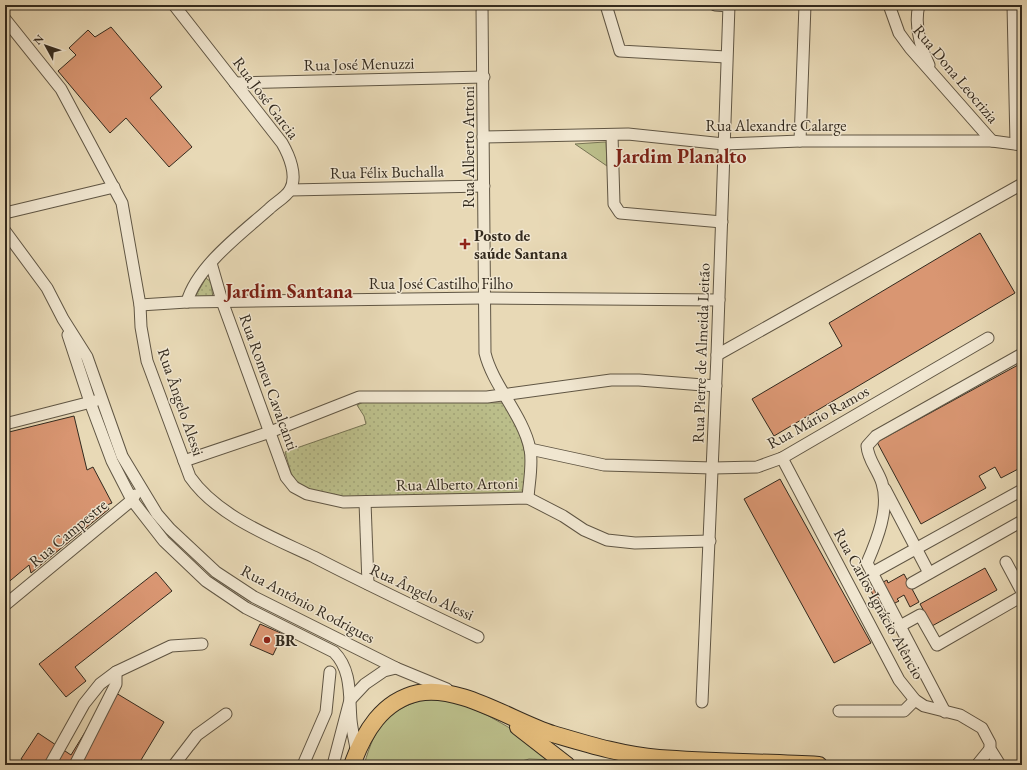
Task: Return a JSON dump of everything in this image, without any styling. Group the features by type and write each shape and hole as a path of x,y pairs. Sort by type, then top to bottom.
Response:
{"highway":[{"path":"354,759 368,729 378,716 388,707 404,698 426,692 438,692 464,697 550,733 622,753 658,758 819,765"},
{"path":"493,710 533,737 567,765"}],"street":[{"name":"Rua José Garcia","path":"174,5 282,143 290,157 293,171 290,190"},
{"name":"Rua Alberto Artoni","path":"294,488 323,499 343,502 528,498 530,448 515,414 488,364 486,353 484,298 484,77 482,5"},
{"path":"606,5 620,51 726,57"},
{"path":"715,5 729,6"},
{"path":"800,141 805,5"},
{"name":"Rua Dona Leocrizia","path":"889,5 900,33 910,48 992,141"},
{"path":"919,5 917,24 922,50 937,79"},
{"path":"1013,5 1018,19 1019,144"},
{"name":"Rua Pierre de Almeida Leitão","path":"702,702 710,541 729,6"},
{"name":"Rua Ângelo Alessi","path":"5,19 61,89 122,203 140,304 141,326 147,361 190,477 200,491 210,501 257,529 478,637"},
{"name":"Rua José Menuzzi","path":"235,83 484,77"},
{"name":"Rua Alexandre Calarge","path":"483,137 628,134 724,144 800,141 992,141 1019,144"},
{"path":"612,135 614,204 620,213 722,222"},
{"path":"717,355 1022,184"},
{"name":"Rua Félix Buchalla","path":"290,190 484,186"},
{"path":"5,214 114,187"},
{"path":"187,302 191,288 211,263 290,190"},
{"name":"Rua Antônio Rodrigues","path":"5,231 47,288 63,319 87,357 102,400 117,458 132,500 164,541 206,581 246,608 334,652 341,659 349,683 354,759"},
{"name":"Rua Romeu Cavalcanti","path":"211,263 222,302 286,477 294,488"},
{"name":"Rua José Castilho Filho","path":"140,304 484,298 719,300"},
{"name":"Rua Antônio Rodrigues","path":"63,319 90,402 117,458 140,485 157,514 200,558 234,585 254,597 396,668 464,697"},
{"name":"Rua Mário Ramos","path":"530,448 604,465 712,468 757,467 782,458 988,338"},
{"path":"930,573 882,483 868,452 867,446 871,440 1022,354"},
{"path":"184,461 270,432 359,397 487,398 611,380 639,380 716,386"},
{"path":"5,424 102,400"},
{"name":"Rua Carlos Ignácio Alêncio","path":"782,458 899,680 915,700 924,706 960,715 976,724 986,735 990,750 1000,765"},
{"path":"882,483 884,504 874,546 867,563 945,712"},
{"path":"132,500 140,485"},
{"path":"872,573 1022,490"},
{"path":"528,498 563,516 584,530 607,540 635,543 710,541"},
{"name":"Rua Campestre","path":"5,605 132,500"},
{"path":"365,502 368,584"},
{"path":"912,583 1022,521"},
{"path":"1006,562 1022,592"},
{"path":"900,626 920,615 938,645 1022,596"},
{"path":"50,765 88,699 100,684 116,672 171,646 202,644"},
{"path":"332,765 350,700 365,684 384,671 396,668"},
{"path":"75,765 116,684 116,672"},
{"path":"303,765 326,712 330,672"},
{"path":"839,711 904,711 915,700"},
{"path":"177,764 197,735 226,714"},
{"path":"976,765 982,761 990,750"}],"green space":[{"path":"605,142 607,166 575,144"},
{"path":"206,278 211,282 213,299 195,297"},
{"path":"366,401 503,403 508,408 517,425 526,456 527,473 524,491 521,494 346,498 317,493 297,483 291,473 285,452 366,424 364,416 357,405"},
{"path":"427,698 449,699 487,715 522,735 555,760 529,759 508,765 364,765 373,739 378,729 385,721 392,714 402,708"}],"building":[{"path":"111,27 162,87 150,98 192,147 169,167 126,118 110,133 58,71 76,55 69,48 88,30 95,37"},
{"path":"980,233 1015,293 774,436 752,399 842,346 829,323"},
{"path":"1018,365 1022,372 1022,467 1001,478 995,467 979,476 986,488 921,524 877,442"},
{"path":"74,416 87,470 93,467 112,503 107,505 109,509 31,573 29,565 5,585 5,433"},
{"path":"780,479 871,643 834,663 744,499"},
{"path":"985,568 997,590 932,626 920,604"},
{"path":"156,572 172,591 75,667 86,681 66,697 39,664"},
{"path":"904,574 919,602 910,607 904,595 897,599 899,601 881,610 870,589 887,580 888,583"},
{"name":"BR","path":"260,624 283,634 273,655 250,645"},
{"path":"111,690 164,722 138,765 30,765 21,759 38,733 71,755"}],"place":[{"name":"Posto de saúde Santana","path":"465,244"},
{"name":"BR","path":"267,640"}],"district":[{"name":"Jardim Planalto","path":"681,156"},
{"name":"Jardim Santana","path":"289,291"}]}
